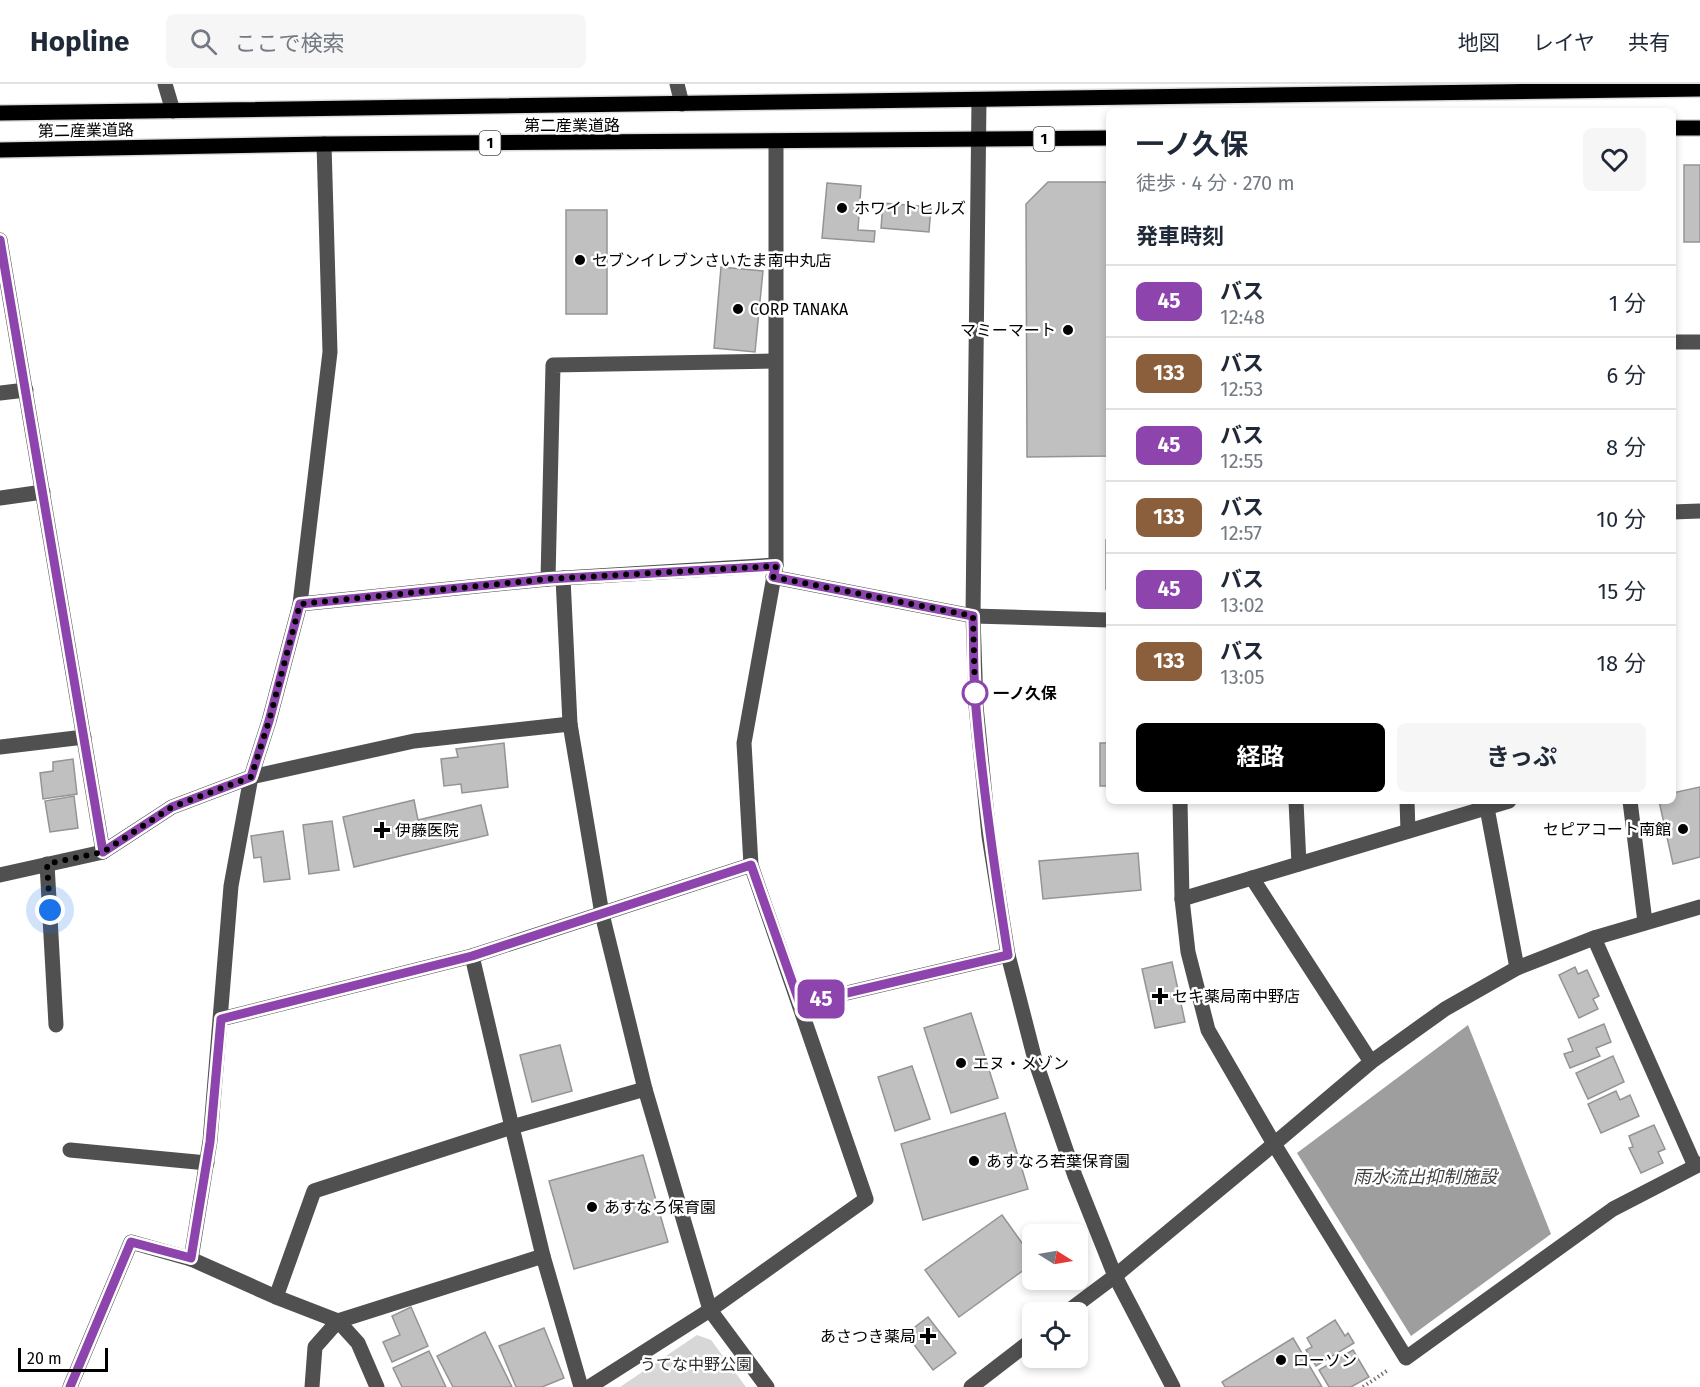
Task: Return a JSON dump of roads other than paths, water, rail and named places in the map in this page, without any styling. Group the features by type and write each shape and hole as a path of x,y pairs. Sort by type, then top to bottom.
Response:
{"main road":[{"name":"第二産業道路","path":"0,113 979,100 1193,90 1614,87 1700,89"},
{"path":"1676,128 1700,128"},
{"name":"第二産業道路","path":"0,150 324,144 1106,138"}],"street":[{"path":"165,84 173,111"},
{"path":"677,84 682,104"},
{"path":"979,100 973,616 976,706 989,836 1008,955 1035,1060 1075,1176 1115,1276 1173,1387"},
{"path":"589,1387 710,1310 866,1199 751,865 744,743 774,571 776,142"},
{"path":"191,1258 210,1142 231,886 251,777 269,721 300,604 330,352 324,144"},
{"path":"0,240 103,852"},
{"path":"1676,342 1700,342"},
{"path":"767,1387 710,1310 645,1089 602,914 570,724 555,579 553,365 775,361"},
{"path":"0,393 26,390"},
{"path":"0,498 43,492"},
{"path":"1676,512 1700,511"},
{"path":"300,604 555,579 774,571 973,616 1106,620"},
{"path":"0,875 103,852 172,807 251,777 414,741 570,724"},
{"path":"0,747 84,737"},
{"path":"1180,804 1182,899 1188,952 1208,1030 1274,1144 1406,1358 1613,1209 1697,1165 1594,938"},
{"path":"1296,804 1299,864"},
{"path":"1407,804 1408,831"},
{"path":"1182,899 1500,804"},
{"path":"1630,804 1645,922"},
{"path":"1487,808 1517,968"},
{"path":"47,864 56,1025"},
{"path":"221,1019 472,956 751,865"},
{"path":"1252,878 1371,1062"},
{"path":"1080,1302 1115,1276 1371,1062 1445,1010 1517,968 1594,938 1700,907"},
{"path":"800,1004 1008,955"},
{"path":"472,956 543,1256 581,1387"},
{"path":"276,1297 314,1191 512,1127 645,1089"},
{"path":"70,1150 207,1163"},
{"path":"70,1387 131,1242 191,1258 276,1297 338,1321 358,1343 377,1387"},
{"path":"312,1387 315,1347 338,1321 543,1256"},
{"path":"971,1387 1022,1348"}],"water":[{"name":"雨水流出抑制施設","path":"1468,1025 1551,1234 1411,1336 1297,1153"}],"place":[{"name":"ホワイトヒルズ","path":"842,208"},
{"name":"セブンイレブンさいたま南中丸店","path":"580,260"},
{"name":"CORP TANAKA","path":"738,309"},
{"name":"マミーマート","path":"1068,330"},
{"name":"一ノ久保","path":"975,693"},
{"name":"セピアコート南館","path":"1683,829"},
{"name":"伊藤医院","path":"382,830"},
{"name":"セキ薬局南中野店","path":"1160,996"},
{"name":"エヌ・メゾン","path":"961,1063"},
{"name":"あすなろ若葉保育園","path":"974,1161"},
{"name":"あすなろ保育園","path":"592,1207"},
{"name":"あさつき薬局","path":"928,1336"},
{"name":"ローソン","path":"1281,1360"}],"park label":[{"name":"うてな中野公園","path":"696,1364"}]}
